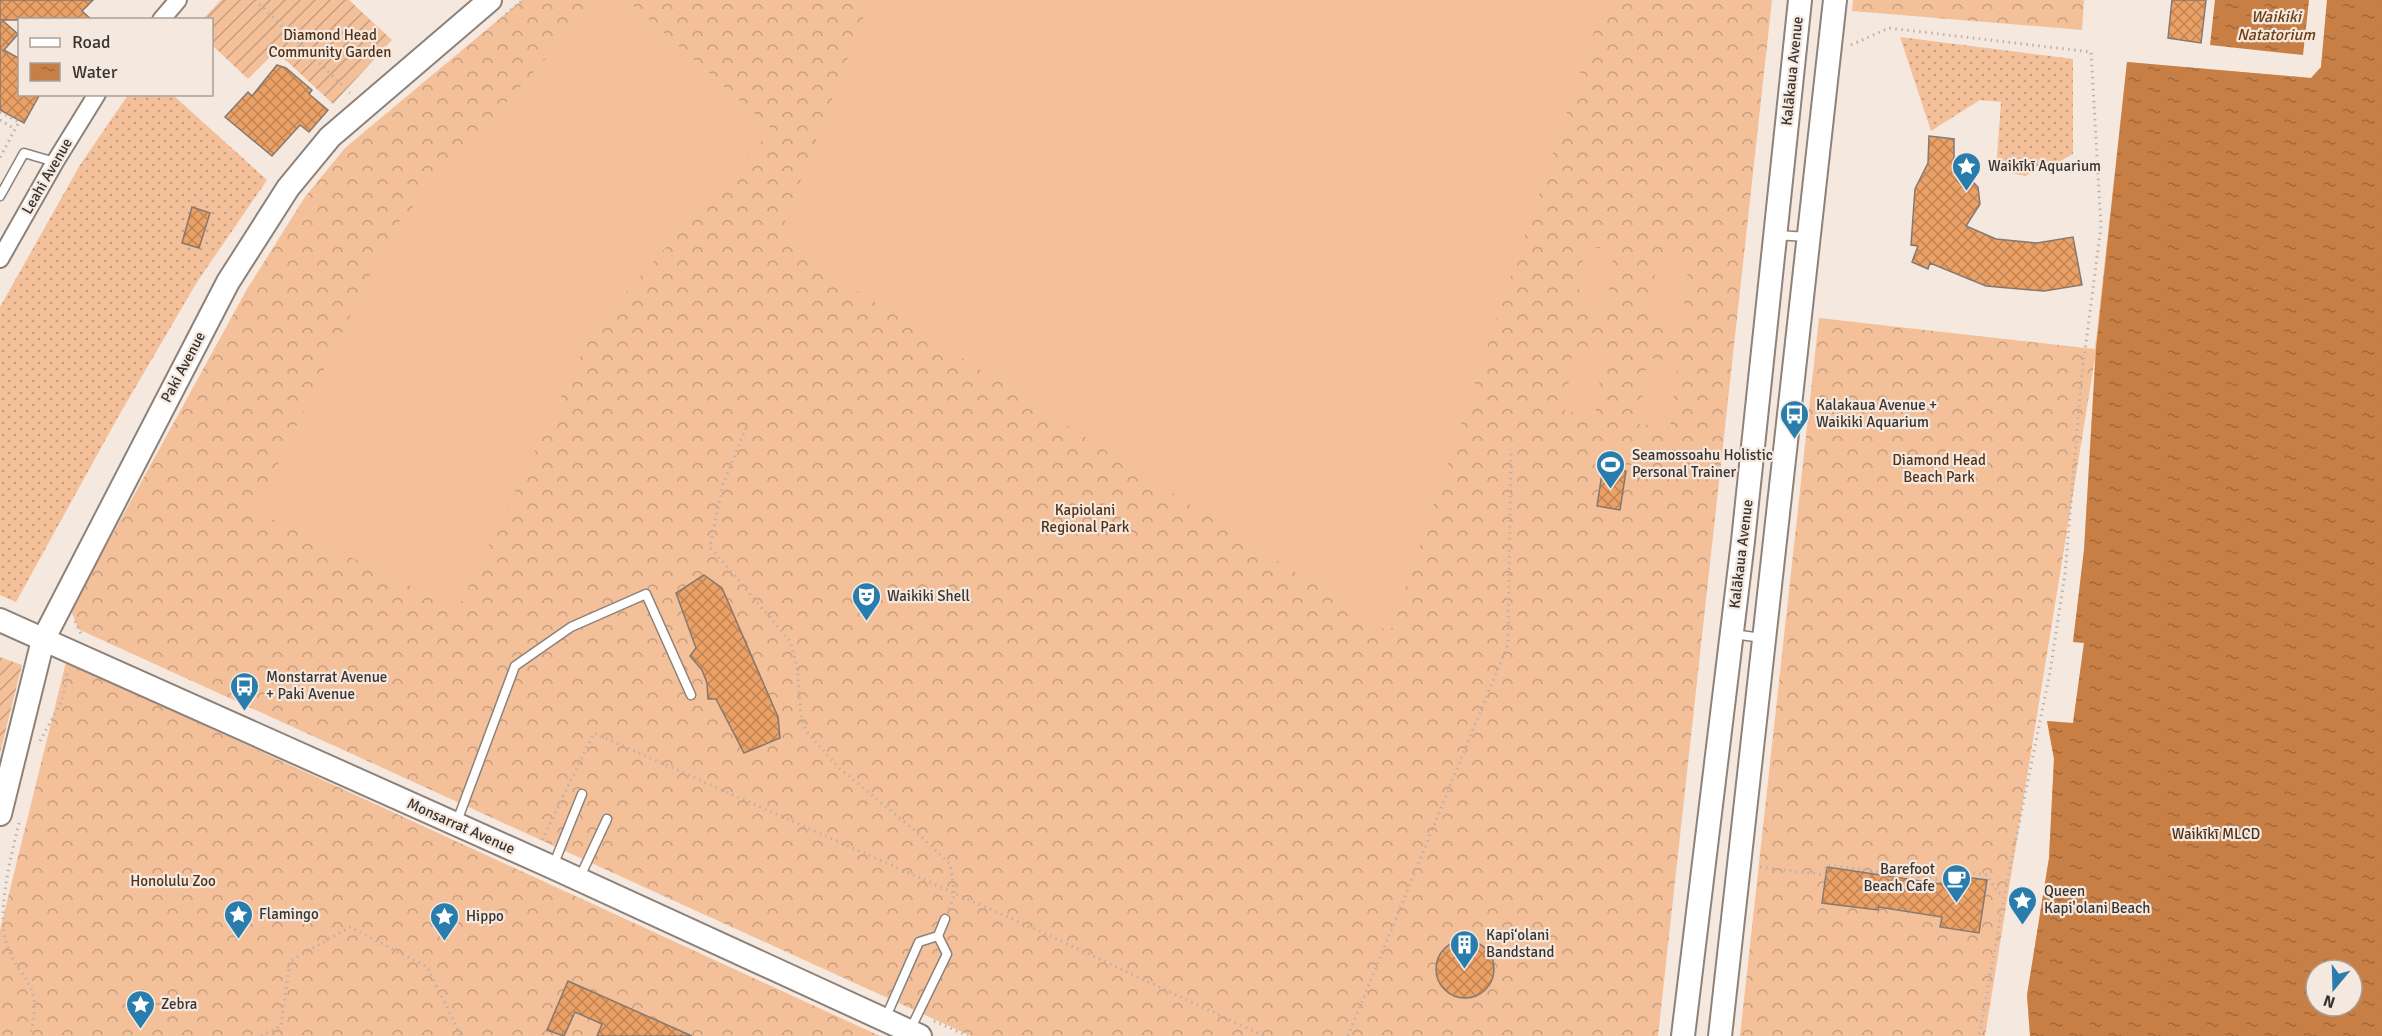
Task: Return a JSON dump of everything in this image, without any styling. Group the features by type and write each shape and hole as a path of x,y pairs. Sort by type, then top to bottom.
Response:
{"street":[{"path":"163,18 178,0"},
{"name":"Kalākaua Avenue","path":"1683,1036 1743,541 1800,0"},
{"path":"1720,1036 1835,0"},
{"name":"Paki Avenue","path":"10,814 43,640 228,282 288,188 330,137 364,107 498,7"},
{"name":"Leahi Avenue","path":"0,259 96,96"},
{"name":"Monsarrat Avenue","path":"0,620 579,879 915,1034"}],"lane":[{"path":"0,196 24,153 55,162"},
{"path":"1774,235 1809,237"},
{"path":"456,824 515,666 571,627 646,594 691,695"},
{"path":"1731,634 1764,638"},
{"path":"552,867 582,794"},
{"path":"579,879 608,819"},
{"path":"915,1034 947,954 938,936 945,919"},
{"path":"885,1020 919,942 938,936"}],"path":[{"path":"255,0 364,107"},
{"path":"498,7 523,0"},
{"path":"1850,56 1852,44 1889,28 2091,52 2101,226 2082,382 2065,574 2050,672 2005,893 1979,1036"},
{"path":"0,112 19,122 0,158"},
{"path":"0,120 15,129"},
{"path":"746,428 723,484 710,548 790,641 797,666 801,717 806,731 839,768 914,830 950,864 955,894"},
{"path":"1348,1036 1508,644 1511,449"},
{"path":"74,618 82,632 82,638"},
{"path":"82,632 93,637"},
{"path":"39,743 63,699 65,677"},
{"path":"531,836 541,841 594,733 955,894 1264,1036"},
{"path":"10,814 3,922 8,946 33,991 36,1008 30,1036"},
{"path":"1759,879 1762,855"},
{"path":"1760,867 1825,876 1826,865 1944,880 1945,869 1987,875 1998,892 2005,893"},
{"path":"261,1036 281,1026 290,961 350,927 427,967 461,1036"}],"green space":[{"name":"Diamond Head Community Garden","path":"221,0 349,0 392,40 333,104 276,51 248,79 213,46 213,18 204,18"},
{"name":"Kapiolani Regional Park","path":"522,0 1772,0 1658,1036 971,1036 78,629 71,610 247,289 305,197 345,148"},
{"path":"598,0 627,0 772,129 595,327 458,609 255,511 392,230"},
{"path":"870,0 1605,0 1390,633 778,240"},
{"path":"1853,0 2084,0 2082,30 1852,11"},
{"name":"Waikīkī MLCD","path":"2327,0 2382,0 2382,1036 2030,1036 2027,995 2049,858 2054,759 2047,721 2073,723 2084,643 2073,642 2084,550 2095,358 1985,1036 1740,1036 1819,318 2095,349 2127,62 2311,78 2321,67"},
{"path":"1900,37 2073,59 2073,154 2055,164 2043,161 2026,176 1996,170 2001,102 1980,100 1931,131"},
{"path":"127,96 174,96 267,180 197,282 118,417 16,602 0,595 0,307 80,165"},
{"path":"1585,246 1614,250 1606,316 1576,312"},
{"path":"1657,255 1689,259 1682,324 1650,320"},
{"path":"1573,347 1604,351 1595,415 1565,411"},
{"path":"1647,358 1678,361 1670,427 1639,424"},
{"path":"0,657 22,665 0,753"},
{"name":"Honolulu Zoo","path":"66,662 880,1036 0,1036 0,930"}],"water":[{"name":"Waikiki Natatorium","path":"2215,0 2309,0 2303,55 2210,45"},
{"name":"Waikīkī MLCD","path":"2327,0 2382,0 2382,1036 2030,1036 2027,995 2049,858 2054,759 2047,721 2073,723 2084,643 2073,642 2084,550 2096,349 2127,62 2311,78 2321,67"}],"building":[{"path":"0,0 93,0 82,11 90,18 2,20 18,34 4,50 18,58 18,96 39,96 24,123 0,110"},
{"path":"2172,0 2206,0 2201,43 2168,38"},
{"path":"277,65 286,68 312,90 309,94 328,110 309,132 300,125 272,156 225,117 248,92 252,96"},
{"path":"1929,136 1954,139 1954,173 1968,177 1978,187 1980,204 1966,226 1996,239 2037,243 2073,237 2082,285 2044,291 1986,286 1930,263 1928,269 1912,262 1918,246 1911,245 1915,189 1928,163"},
{"path":"192,207 210,213 199,248 182,243"},
{"path":"1603,467 1626,471 1620,510 1597,506"},
{"path":"704,575 722,588 778,717 780,738 744,753 716,699 708,699 707,683 702,670 690,656 696,648 676,593"},
{"path":"1827,867 1947,885 1948,875 1987,880 1979,933 1940,927 1942,917 1879,907 1878,910 1822,903"},
{"name":"Kapiʻolani Bandstand","path":"1459,940 1471,940 1486,948 1494,963 1494,975 1486,990 1471,998 1459,998 1444,990 1436,975 1436,963 1444,948"},
{"path":"568,981 692,1036 597,1036 602,1024 575,1012 564,1036 547,1030"}],"place":[{"name":"Waikīkī Aquarium","path":"1967,192"},
{"name":"Kalakaua Avenue + Waikiki Aquarium","path":"1795,440"},
{"name":"Seamossoahu Holistic Personal Trainer","path":"1611,490"},
{"name":"Waikiki Shell","path":"866,622"},
{"name":"Monstarrat Avenue + Paki Avenue","path":"245,712"},
{"name":"Barefoot Beach Cafe","path":"1956,904"},
{"name":"Queen Kapi'olani Beach","path":"2023,926"},
{"name":"Flamingo","path":"238,940"},
{"name":"Hippo","path":"445,942"},
{"name":"Kapiʻolani Bandstand","path":"1465,970"},
{"name":"Zebra","path":"140,1030"}],"park label":[{"name":"Diamond Head Beach Park","path":"1939,468"}]}
